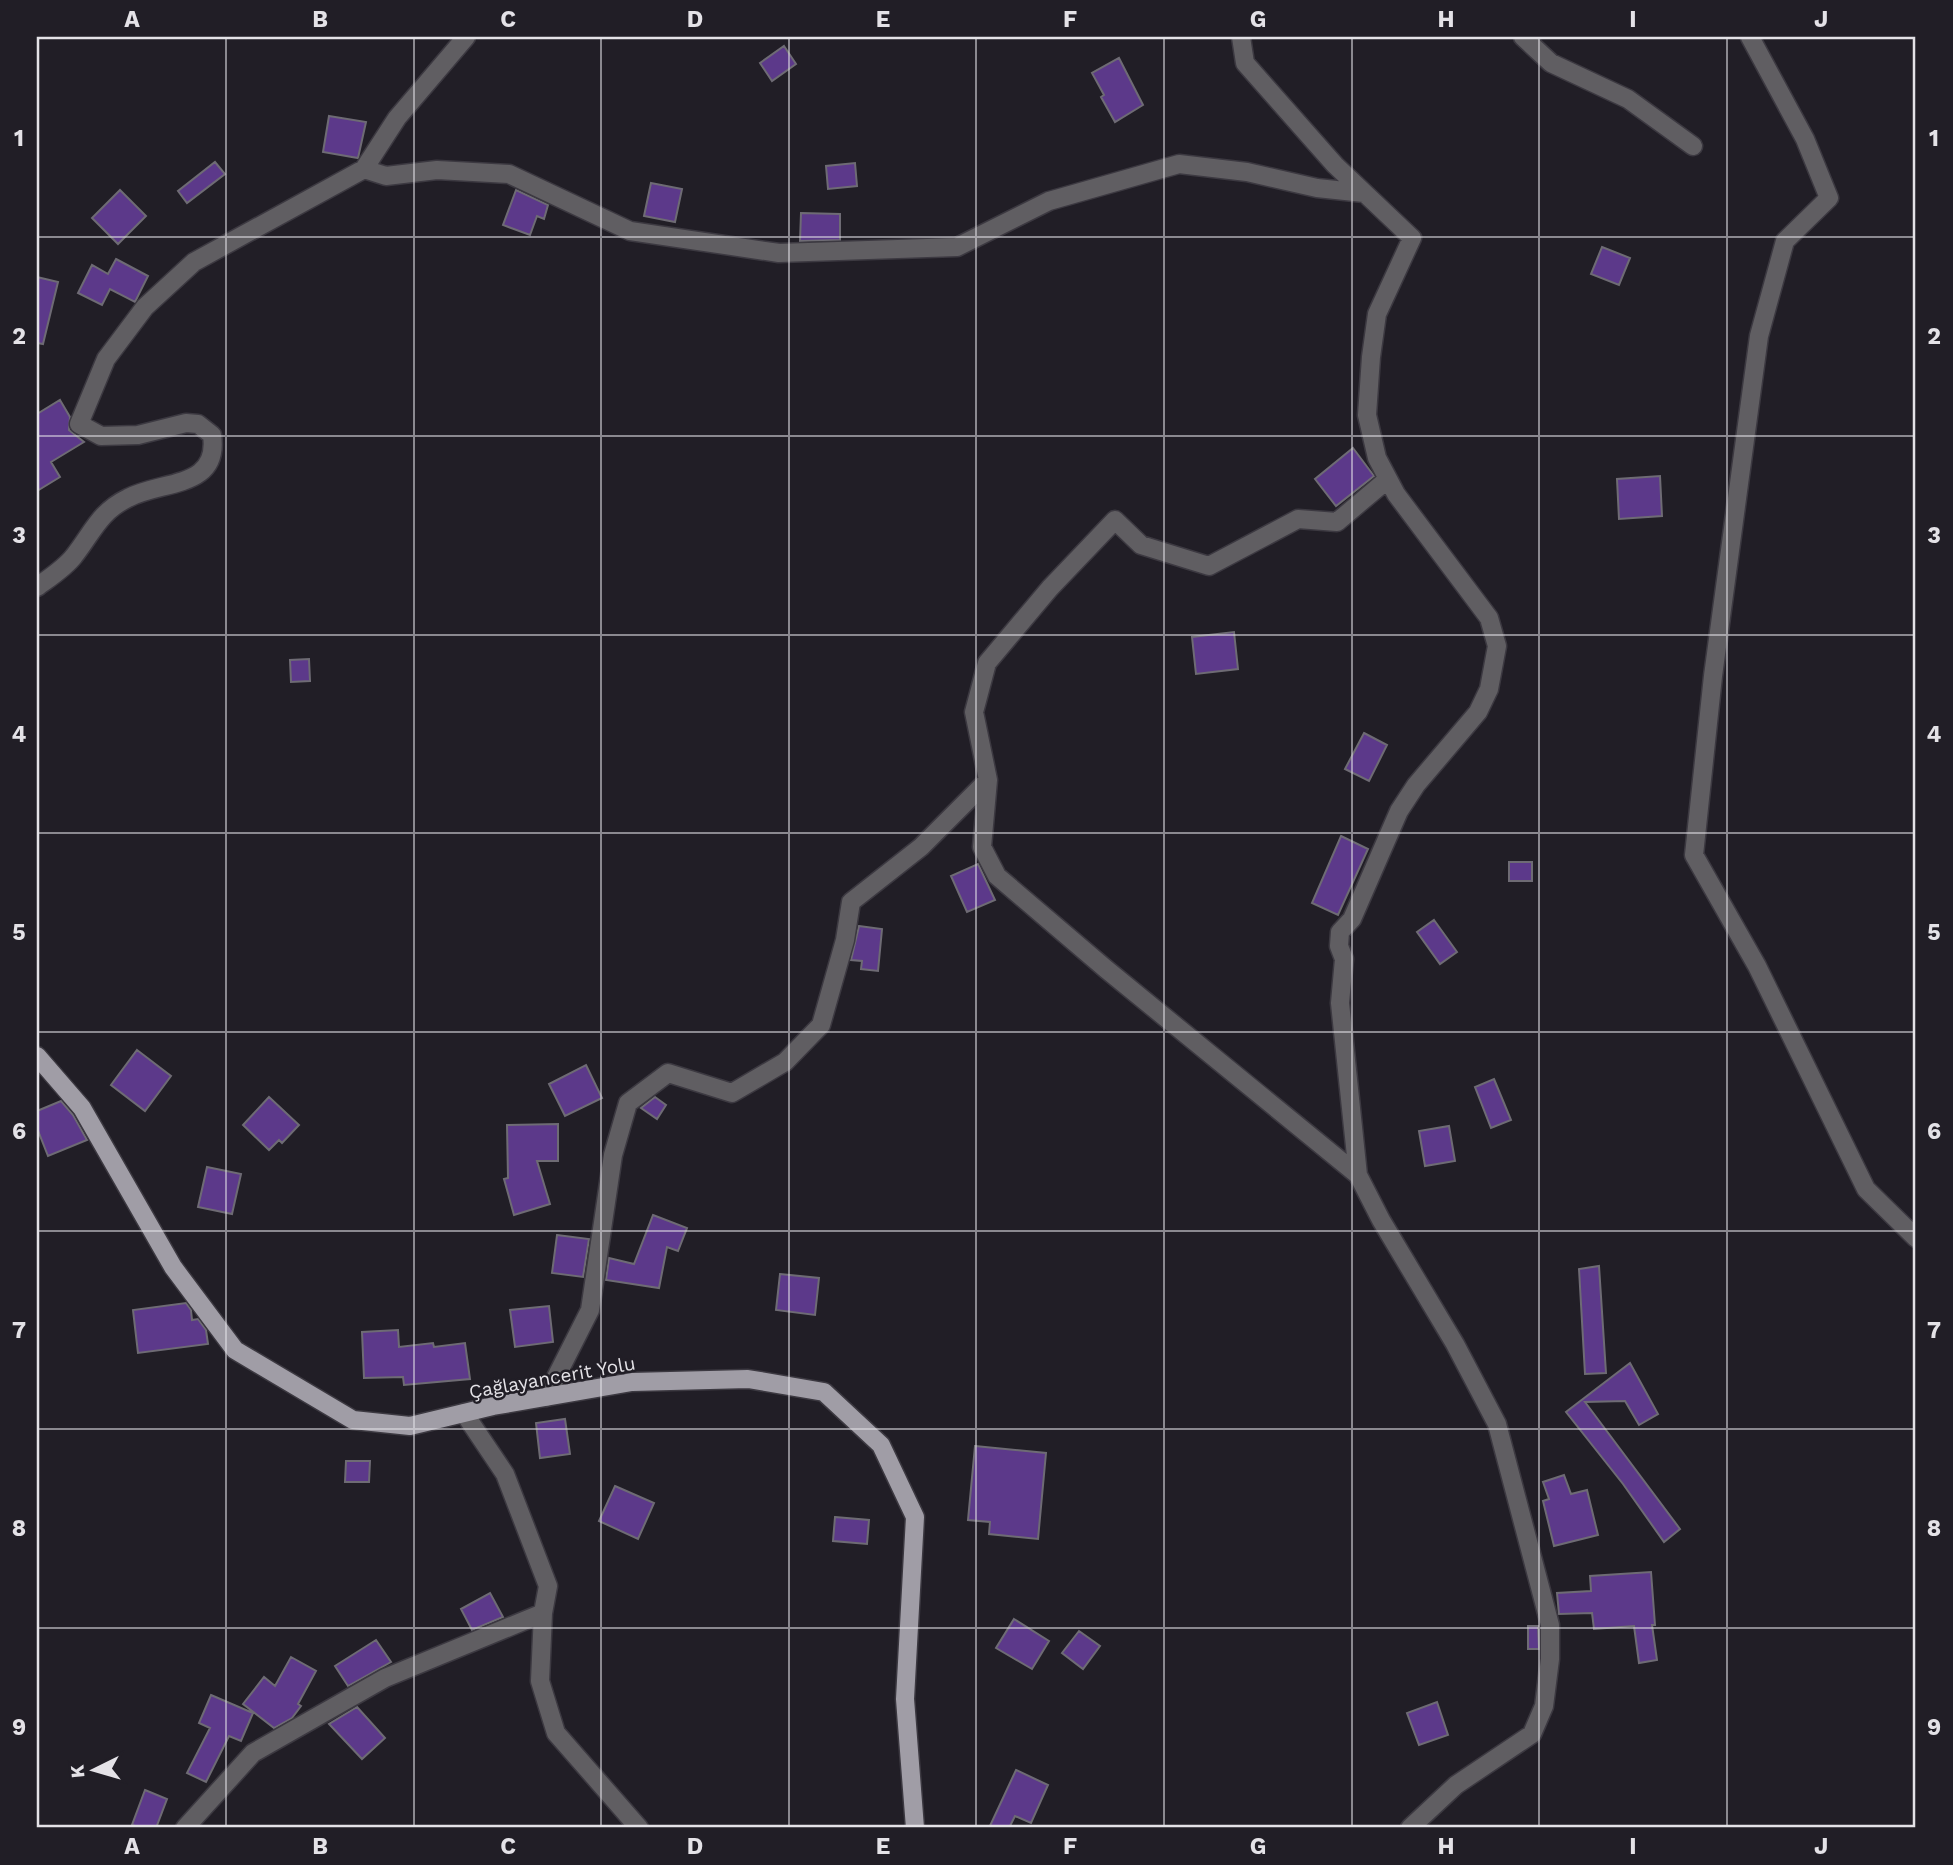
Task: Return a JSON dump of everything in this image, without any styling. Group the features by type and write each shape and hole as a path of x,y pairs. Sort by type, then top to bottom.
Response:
{"main road":[{"name":"Çağlayancerit Yolu","path":"37,1056 82,1108 173,1266 235,1350 353,1420 410,1426 464,1413 632,1382 748,1379 824,1392 881,1445 915,1517 905,1699 915,1828"}],"street":[{"path":"37,587 74,556 96,522 117,504 148,490 195,478 206,468 214,449 212,435 198,424 165,426 138,435 101,436 79,424 106,359 145,307 194,262 364,169 397,118 466,37"},
{"path":"1241,37 1245,63 1335,165 1412,238 1377,314 1367,415 1377,458 1396,494 1489,618 1497,646 1489,689 1478,712 1416,785 1399,811 1352,919 1340,932 1339,946 1344,959 1340,1003 1358,1175 1381,1220 1455,1344 1497,1424 1550,1625 1550,1659 1544,1706 1532,1734 1456,1785 1410,1828"},
{"path":"1523,37 1551,63 1628,99 1693,146"},
{"path":"1750,37 1805,139 1829,198 1785,241 1759,336 1713,676 1694,855 1756,966 1866,1189 1916,1238"},
{"path":"364,169 386,176 436,170 509,174 630,231 779,253 957,247 1049,201 1179,164 1247,172 1317,188 1364,193"},
{"path":"1358,1175 1116,978 996,876 982,847 988,780 974,712 987,663 1050,588 1115,520 1141,545 1209,566 1298,519 1337,522 1388,479"},
{"path":"546,1397 590,1310 613,1155 628,1103 668,1073 732,1093 785,1062 821,1025 845,940 851,902 921,847 988,780"},
{"path":"464,1413 505,1474 548,1586 543,1613 540,1681 556,1733 639,1828"},
{"path":"185,1828 253,1753 386,1678 543,1613"}],"building":[{"path":"784,46 796,64 772,81 760,63"},
{"path":"1119,58 1143,105 1115,122 1092,73"},
{"path":"329,116 366,122 358,158 323,152"},
{"path":"215,162 225,174 187,203 178,191"},
{"path":"855,163 857,186 828,189 826,166"},
{"path":"651,183 682,189 675,222 644,216"},
{"path":"120,190 146,216 118,244 92,218"},
{"path":"516,190 548,205 544,219 537,216 530,235 503,225"},
{"path":"801,213 840,214 840,240 800,241"},
{"path":"1602,247 1630,258 1619,285 1591,274"},
{"path":"116,259 148,276 135,302 110,289 102,305 78,293 92,265 108,274"},
{"path":"37,277 58,282 43,344 37,343"},
{"path":"60,400 70,417 69,430 84,442 51,462 60,477 37,491 37,414"},
{"path":"1353,448 1374,476 1336,506 1315,479"},
{"path":"1660,476 1662,516 1619,519 1617,479"},
{"path":"1234,632 1238,669 1196,674 1192,637"},
{"path":"309,659 310,681 291,682 290,660"},
{"path":"1364,733 1387,745 1369,781 1345,769"},
{"path":"1341,836 1368,849 1338,915 1312,903"},
{"path":"1509,862 1532,862 1532,881 1509,881"},
{"path":"978,864 995,900 967,912 951,876"},
{"path":"1434,920 1457,952 1440,964 1417,932"},
{"path":"859,926 882,929 878,971 861,969 862,961 851,960"},
{"path":"137,1050 171,1076 145,1111 111,1085"},
{"path":"586,1065 602,1098 565,1116 549,1084"},
{"path":"1494,1079 1511,1120 1491,1128 1475,1087"},
{"path":"269,1097 299,1125 282,1143 279,1140 269,1150 243,1125"},
{"path":"655,1097 666,1105 657,1119 641,1108"},
{"path":"61,1101 73,1115 87,1140 48,1156 37,1128 37,1111"},
{"path":"558,1124 558,1161 537,1161 550,1204 514,1215 504,1179 508,1178 507,1125"},
{"path":"1449,1126 1455,1161 1425,1166 1419,1131"},
{"path":"207,1167 241,1174 232,1214 198,1207"},
{"path":"653,1215 687,1228 678,1251 667,1247 659,1288 606,1280 609,1258 634,1264"},
{"path":"557,1235 589,1239 583,1277 552,1273"},
{"path":"1599,1266 1606,1373 1585,1374 1579,1269"},
{"path":"780,1274 819,1278 815,1315 776,1310"},
{"path":"186,1303 191,1310 192,1320 198,1319 206,1330 208,1344 138,1353 133,1310"},
{"path":"549,1306 553,1342 515,1347 510,1310"},
{"path":"398,1330 399,1347 433,1343 434,1347 465,1343 470,1379 404,1385 403,1377 364,1378 362,1332"},
{"path":"1630,1363 1658,1414 1639,1425 1625,1401 1585,1402 1680,1529 1664,1542 1623,1484 1566,1412"},
{"path":"565,1419 570,1454 540,1458 536,1423"},
{"path":"975,1446 1046,1453 1038,1539 989,1534 990,1522 968,1520"},
{"path":"346,1461 370,1461 369,1482 345,1482"},
{"path":"1564,1475 1571,1494 1587,1490 1598,1535 1554,1546 1543,1501 1549,1499 1543,1482"},
{"path":"615,1486 654,1503 638,1539 599,1521"},
{"path":"835,1517 869,1520 867,1544 833,1541"},
{"path":"1651,1572 1655,1625 1652,1625 1657,1660 1639,1663 1634,1626 1594,1629 1592,1613 1559,1614 1557,1593 1591,1591 1590,1576"},
{"path":"490,1593 503,1617 472,1630 461,1609"},
{"path":"1014,1619 1049,1641 1032,1669 996,1648"},
{"path":"1528,1626 1538,1626 1539,1649 1528,1649"},
{"path":"1079,1631 1100,1646 1083,1669 1062,1653"},
{"path":"376,1640 391,1662 348,1686 335,1666"},
{"path":"291,1657 316,1671 298,1704 301,1706 292,1718 274,1728 243,1704 264,1677 275,1686"},
{"path":"211,1695 253,1713 241,1741 229,1736 206,1782 187,1773 210,1728 199,1723"},
{"path":"1437,1702 1448,1735 1419,1745 1407,1713"},
{"path":"357,1707 385,1738 362,1759 329,1724"},
{"path":"1016,1770 1048,1785 1031,1823 1015,1816 1009,1828 989,1828"},
{"path":"145,1790 167,1799 156,1828 132,1825"}]}
